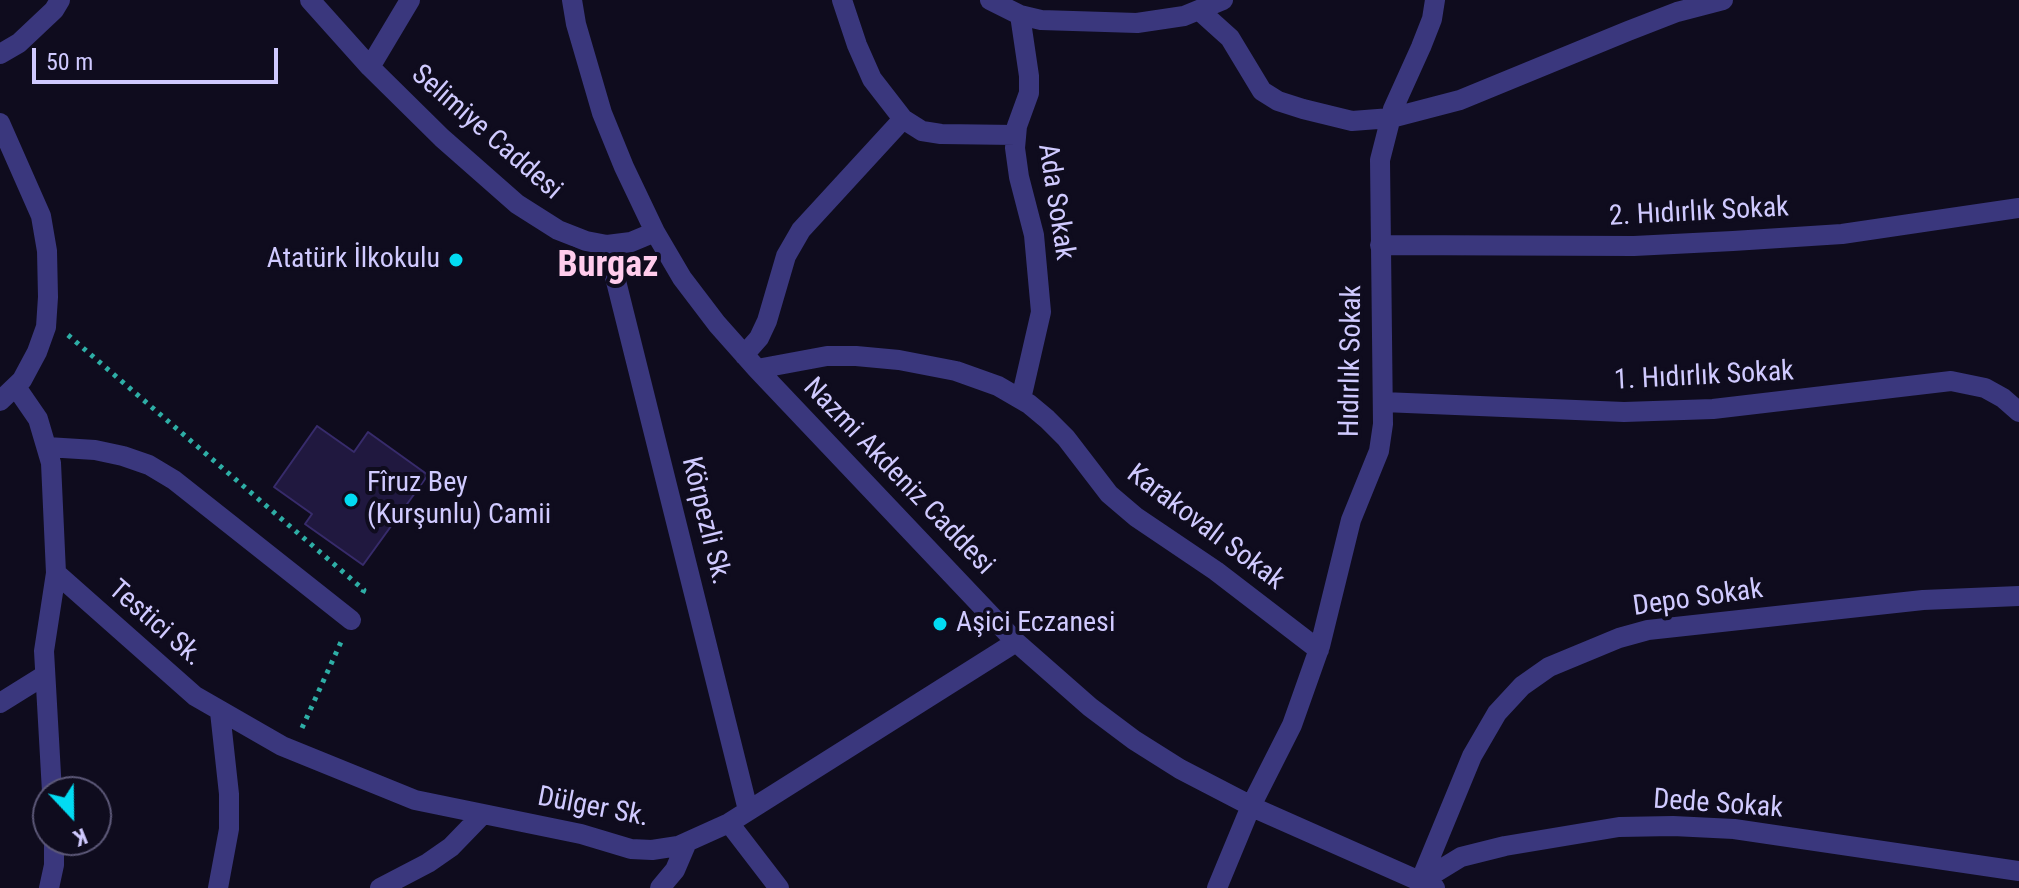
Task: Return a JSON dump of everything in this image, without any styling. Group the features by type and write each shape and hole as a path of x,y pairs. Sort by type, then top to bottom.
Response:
{"street":[{"path":"0,54 19,43 54,10 60,0"},
{"name":"Selimiye Caddesi","path":"310,0 370,67 442,138 517,204 558,230 586,241 607,245 631,242 655,232"},
{"path":"370,67 410,0"},
{"name":"Nazmi Akdeniz Caddesi","path":"572,0 602,113 655,232 682,278 751,362 1016,642 1090,707 1180,769 1251,806 1428,885"},
{"path":"842,0 872,79 903,119 922,131 941,134 1016,135"},
{"path":"990,0 1020,15 1055,21 1137,23 1164,21 1200,11 1223,0"},
{"name":"Hıdırlık Sokak","path":"1217,888 1251,806 1292,725 1319,650 1351,520 1379,451 1383,402 1380,160 1391,118 1426,33 1435,0"},
{"path":"1200,11 1230,38 1262,91 1278,101 1352,121 1391,118 1460,100 1677,12 1723,0"},
{"name":"Ada Sokak","path":"1020,15 1029,84 1015,148 1034,235 1041,312 1021,399"},
{"path":"751,362 786,256 801,230 903,119"},
{"path":"0,123 41,216 47,251 46,327 22,380 0,401"},
{"name":"2. Hıdırlık Sokak","path":"1380,245 1634,246 1733,241 1842,234 2019,208"},
{"name":"Körpezli Sk.","path":"607,245 748,810"},
{"name":"Karakovalı Sokak","path":"751,362 827,356 899,360 956,371 998,386 1047,419 1118,502 1216,571 1319,650"},
{"name":"1. Hıdırlık Sokak","path":"1383,402 1653,411 1760,404 1951,381 1985,388 2019,412"},
{"path":"16,387 38,419 51,463 56,573 44,651 51,776"},
{"path":"47,447 95,450 149,465 174,480 351,620"},
{"name":"Testici Sk.","path":"56,573 172,677 220,712"},
{"name":"Depo Sokak","path":"1428,885 1472,756 1497,713 1522,686 1549,667 1619,638 1648,630 1923,600 2019,596"},
{"name":"Dülger Sk.","path":"220,712 282,746 415,800 581,834 631,849 652,850 687,842 729,823 1016,642"},
{"path":"0,703 45,675"},
{"path":"218,888 229,817 220,712"},
{"path":"380,888 451,847 482,815"},
{"path":"729,823 779,888"},
{"name":"Dede Sokak","path":"1428,885 1461,857 1505,846 1619,827 1734,829 2019,871"},
{"path":"660,888 675,870 687,842"},
{"path":"49,888 54,856"}],"building":[{"name":"Fîruz Bey (Kurşunlu) Camii","path":"317,426 354,452 368,432 428,475 363,565 305,524 312,514 274,487"}],"place":[{"name":"Atatürk İlkokulu","path":"456,260"},
{"name":"Fîruz Bey (Kurşunlu) Camii","path":"351,500"},
{"name":"Aşici Eczanesi","path":"940,624"}],"district":[{"name":"Burgaz","path":"608,267"}]}
